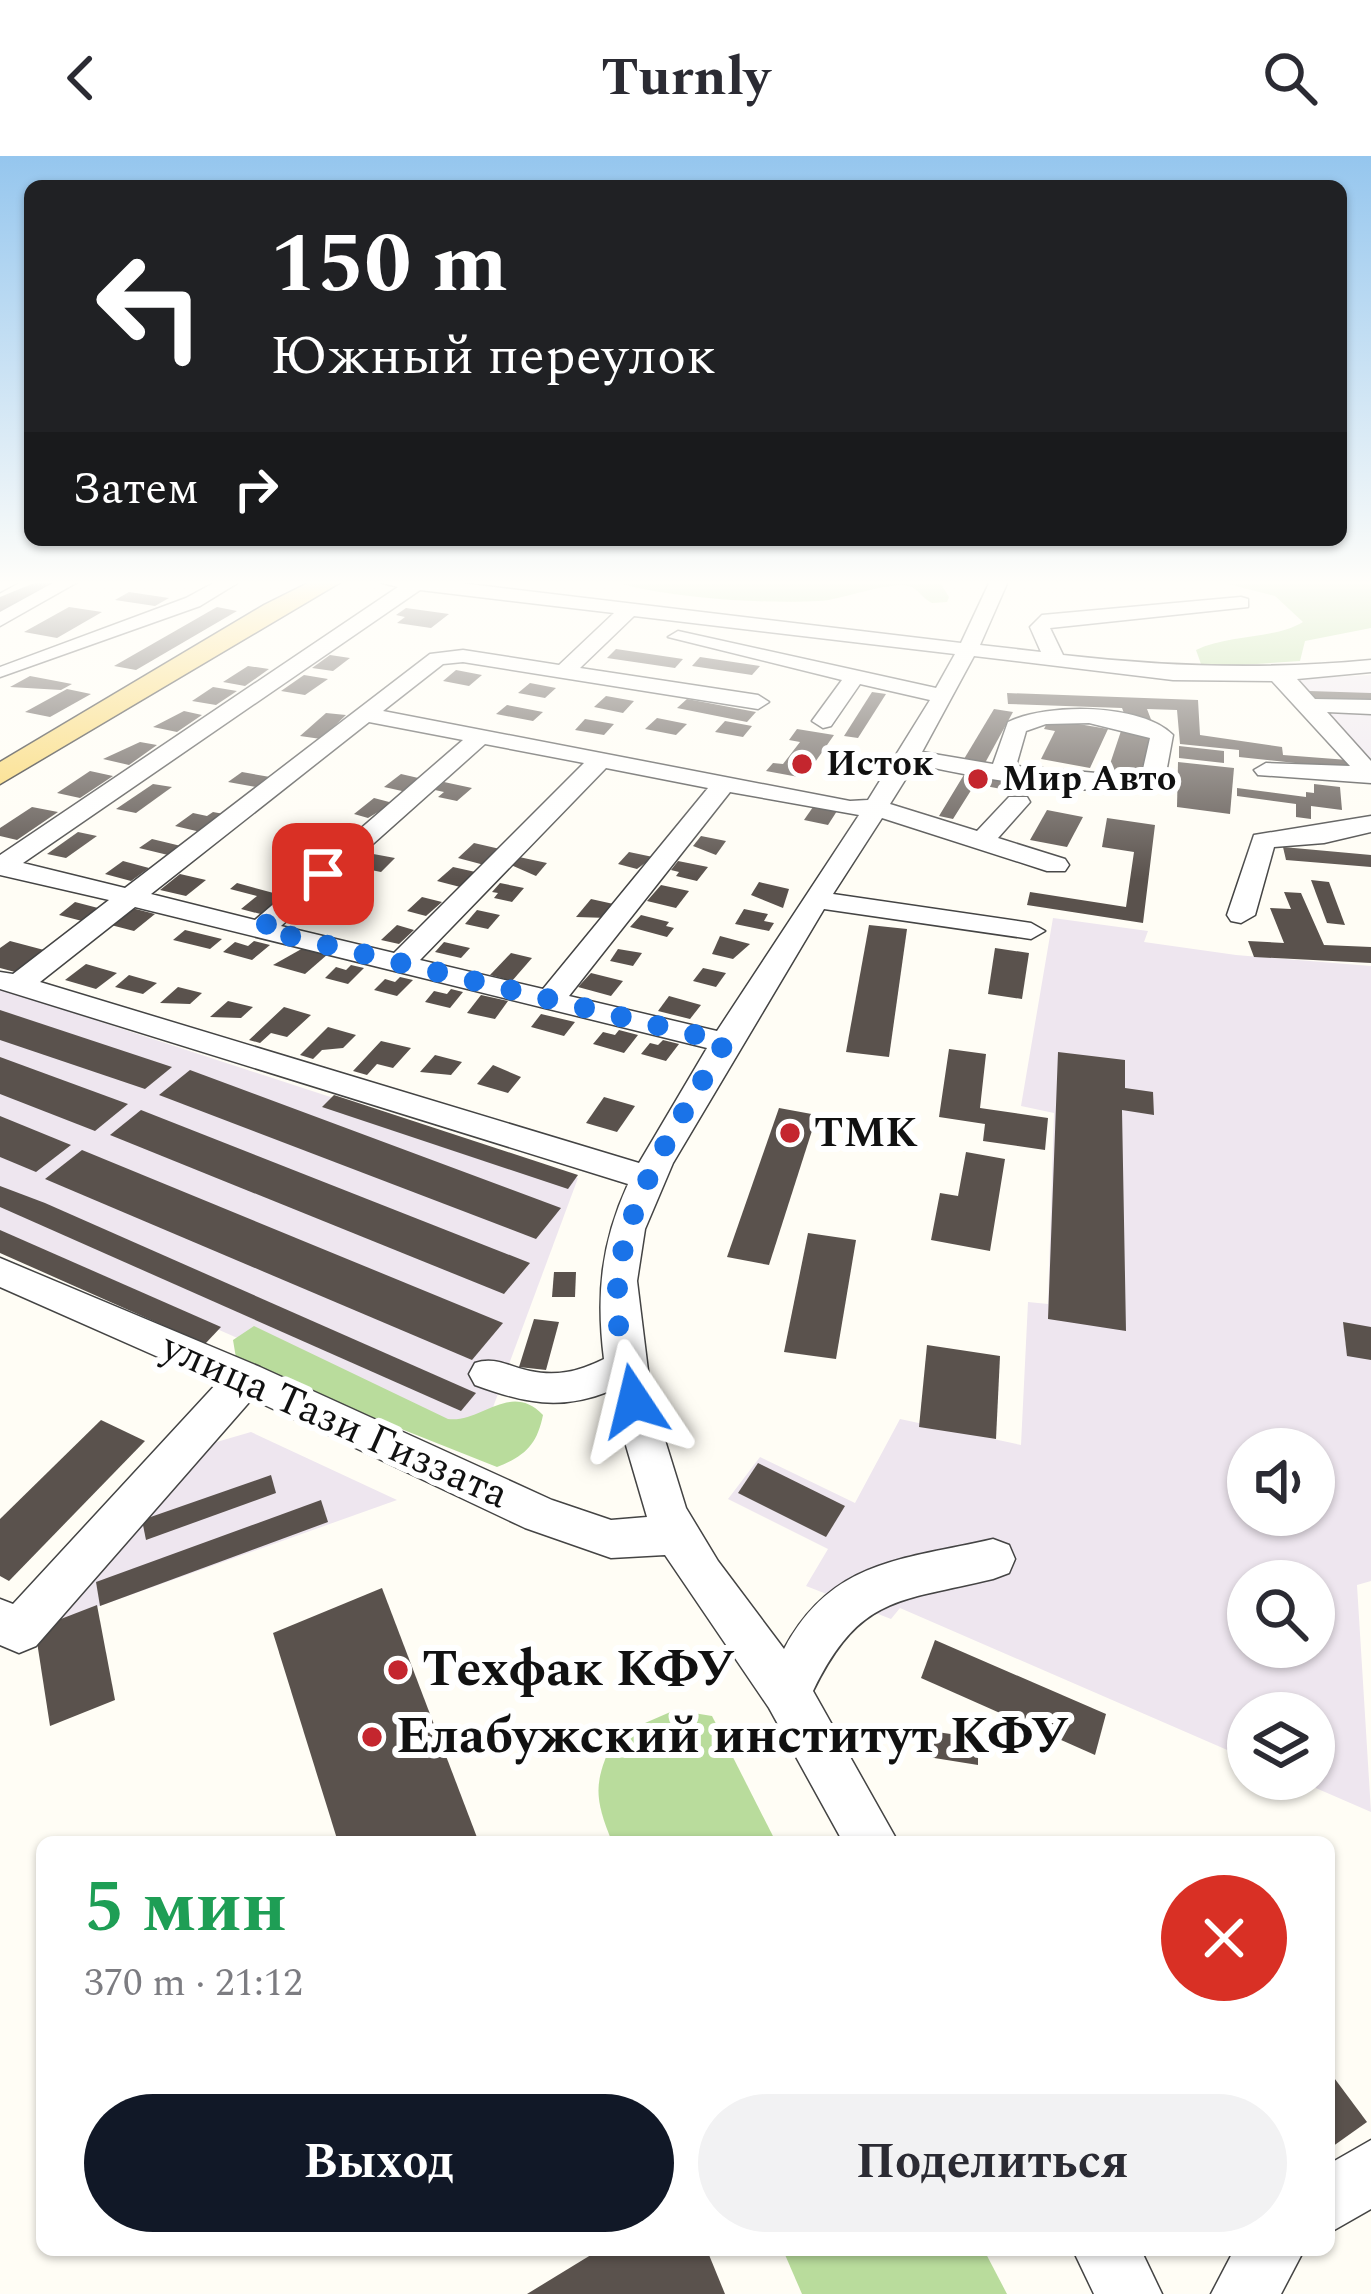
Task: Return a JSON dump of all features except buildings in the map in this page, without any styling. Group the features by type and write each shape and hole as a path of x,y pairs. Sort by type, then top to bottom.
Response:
{"main road":[{"path":"0,761 139,679"},
{"path":"0,776 160,679"}],"street":[{"path":"1,867 277,679"},
{"path":"8,982 128,897 408,679"},
{"path":"595,679 758,702"},
{"path":"823,721 853,679"},
{"path":"867,679 944,696"},
{"path":"869,1836 787,1693 677,1535 653,1476 616,1304 621,1252 648,1178 725,1042 954,679"},
{"path":"1251,679 1371,688"},
{"path":"1285,681 1298,679"},
{"path":"1285,681 1370,775"},
{"path":"1317,714 1371,707"},
{"path":"365,714 850,808 874,807 1056,865"},
{"path":"1317,714 1371,725"},
{"path":"907,756 1002,772 1125,782 1154,773 1162,735 1141,726 1042,716 1016,727 1002,772"},
{"path":"261,929 480,737"},
{"path":"1344,746 1371,746"},
{"path":"401,963 599,762"},
{"path":"1266,770 1370,775"},
{"path":"552,998 724,784"},
{"path":"982,841 1018,802"},
{"path":"1241,915 1263,840 1324,835 1371,824"},
{"path":"1,867 725,1042"},
{"path":"814,900 1030,931"},
{"path":"8,982 648,1178"},
{"name":"улица Тази Гиззата","path":"0,1272 246,1378 540,1515 610,1539 677,1535"},
{"path":"489,1374 524,1387 570,1393 628,1366"},
{"path":"6,1635 246,1378"},
{"path":"787,1693 819,1630 867,1589 993,1559"},
{"path":"1335,2198 1371,2171"},
{"path":"1108,2256 1130,2294"},
{"path":"1244,2294 1268,2256"}],"shaded area":[{"path":"1294,679 1371,679 1371,765"},
{"path":"1053,918 1148,931 1144,942 1371,966 1371,1581 1357,1585 1371,1812 1335,1796 1335,1692 1227,1692 1227,1750 900,1608 891,1619 806,1586 828,1549 728,1499 760,1457 855,1503 900,1419 1021,1445 1028,1302 1048,1304 1054,1113 1021,1106"},
{"path":"0,989 578,1178 479,1445 0,1233"},
{"path":"251,1432 397,1500 35,1629 213,1443"}],"green space":[{"path":"254,1326 448,1419 507,1402 531,1406 543,1415 537,1434 528,1448 497,1467 253,1370 236,1358 233,1340"},
{"path":"675,1710 712,1716 773,1836 610,1836 598,1789 615,1736"},
{"path":"786,2256 987,2256 1007,2294 802,2294"}],"place":[{"name":"Исток","path":"802,764"},
{"name":"Мир Авто","path":"978,779"},
{"name":"ТМК","path":"790,1133"},
{"name":"Техфак КФУ","path":"398,1670"},
{"name":"Елабужский институт КФУ","path":"372,1737"}],"route":[{"path":"323,874 261,929 725,1042 648,1178 621,1252 616,1304 634,1401"}]}
